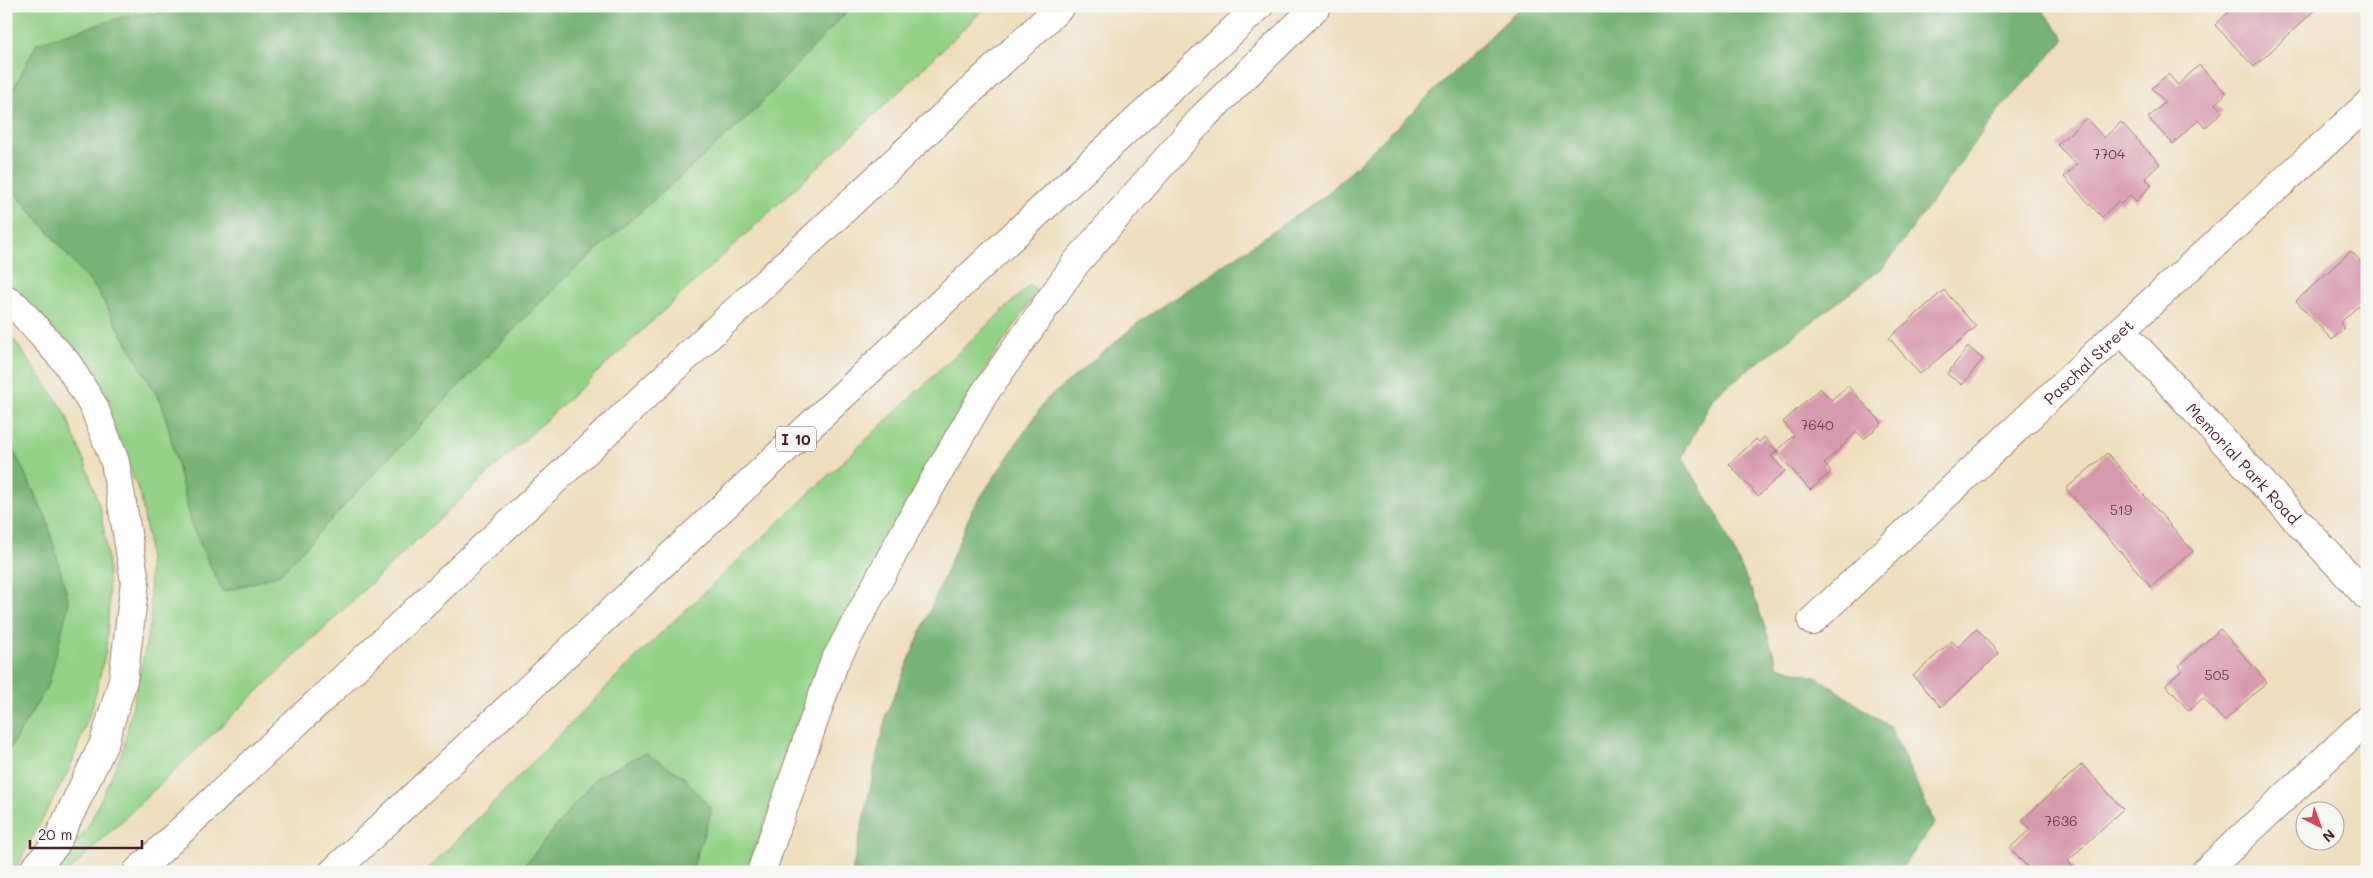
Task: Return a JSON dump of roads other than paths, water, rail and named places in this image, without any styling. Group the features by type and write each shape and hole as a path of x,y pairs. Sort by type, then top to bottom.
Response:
{"main road":[{"path":"137,872 1061,6"},
{"name":"I 10","path":"333,872 1259,6"},
{"path":"762,872 834,663 909,524 984,394 1076,263 1205,115 1316,6"},
{"name":"Paschal Street","path":"1812,621 2121,330 2367,104"},
{"path":"6,299 18,306 67,363 94,408 115,462 135,581 123,680 104,743 54,845 32,872"},
{"name":"Memorial Park Road","path":"2121,330 2367,596"},
{"path":"2205,872 2367,720"}]}
